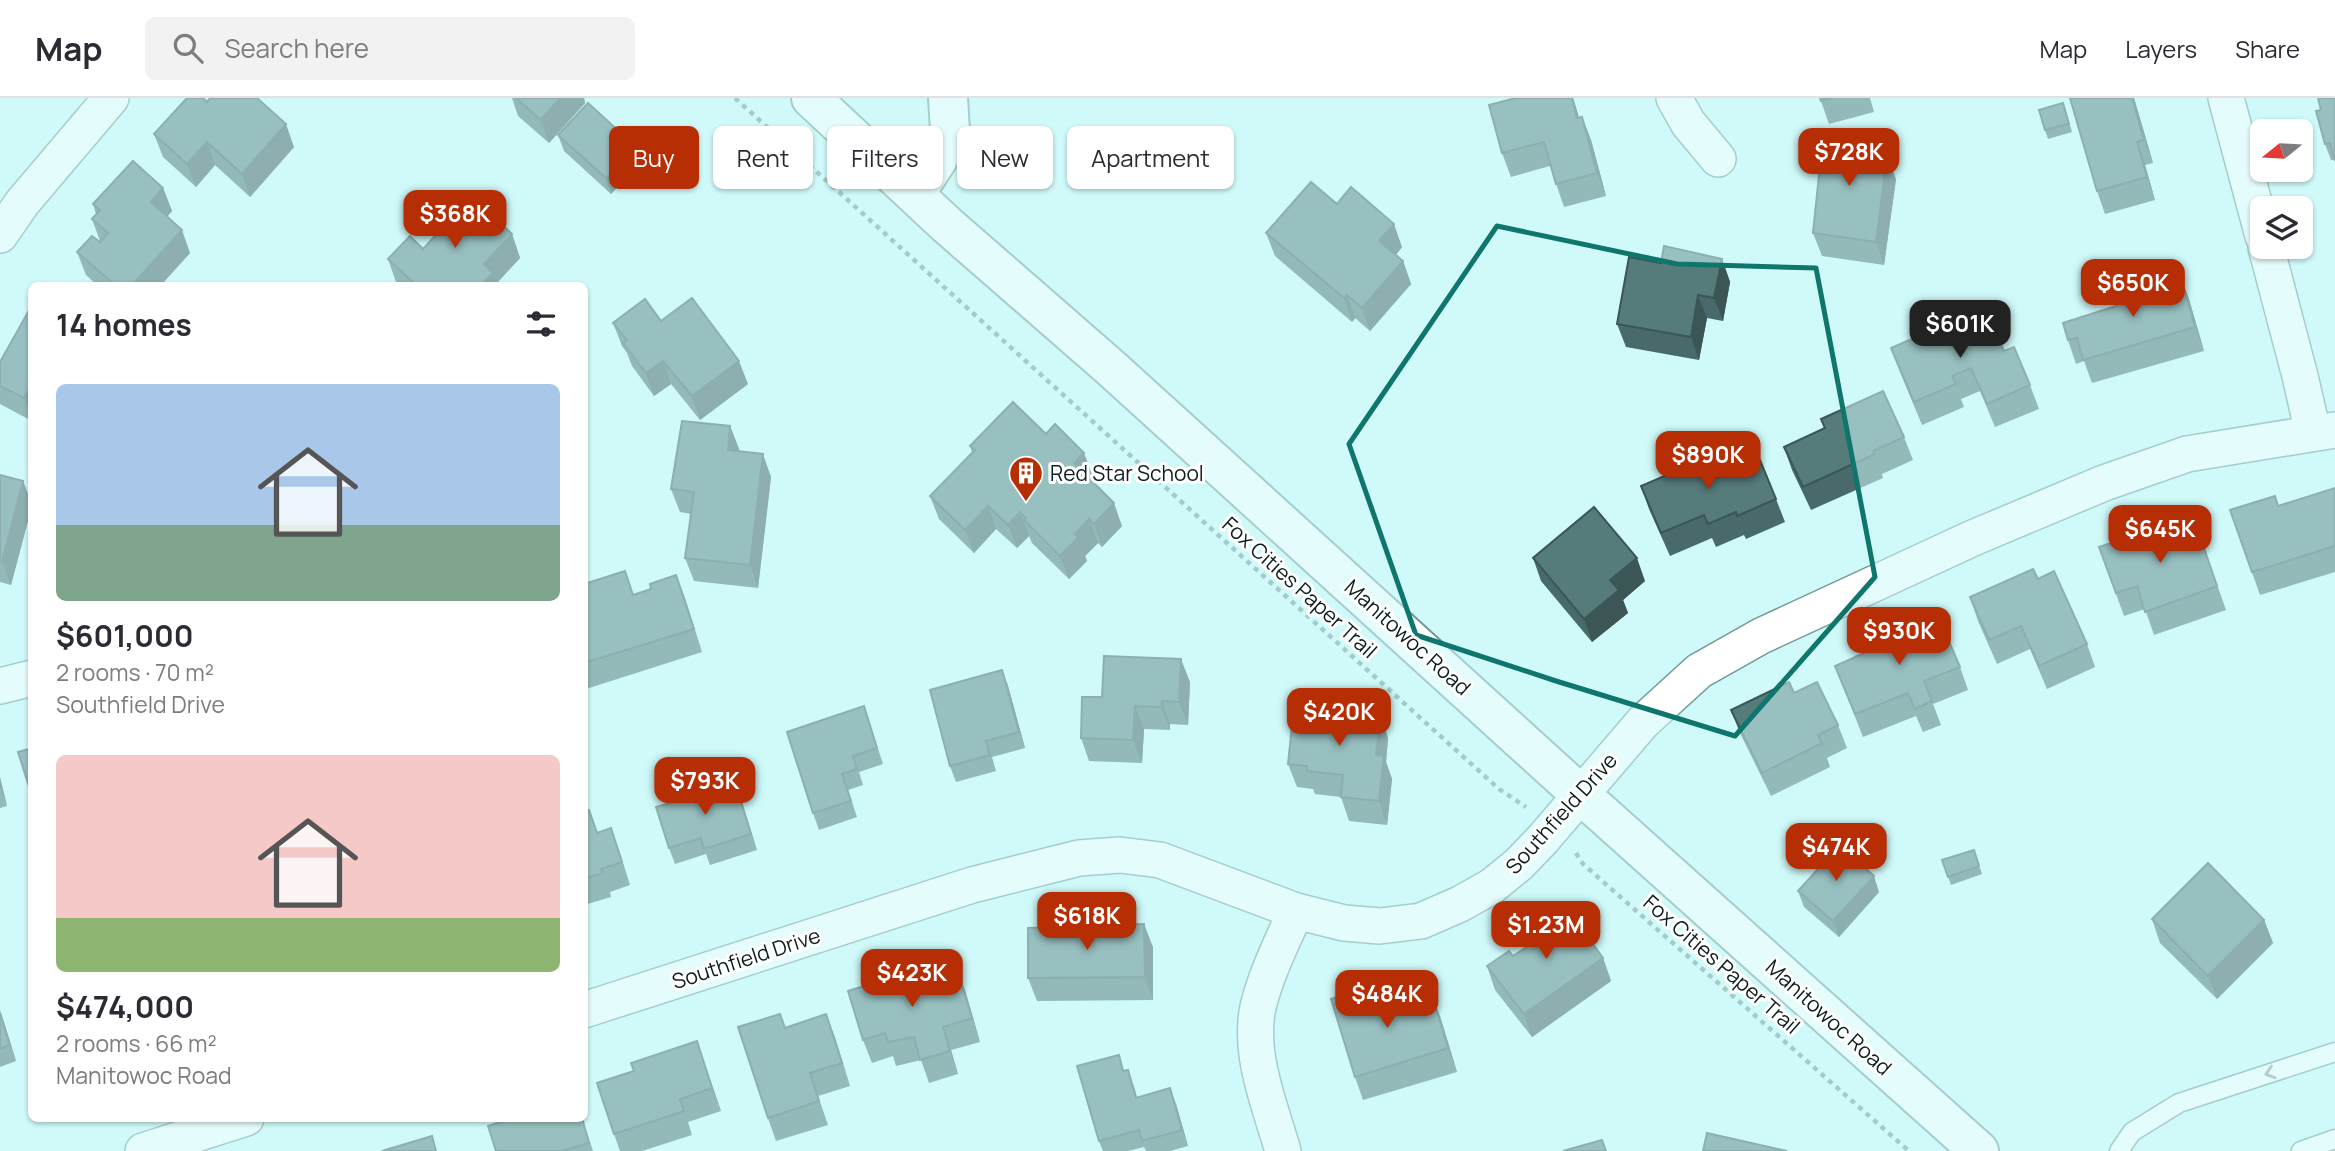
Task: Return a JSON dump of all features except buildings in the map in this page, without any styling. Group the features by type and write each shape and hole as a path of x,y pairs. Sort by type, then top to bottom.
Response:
{"street":[{"path":"0,234 22,203 111,98"},
{"name":"Manitowoc Road","path":"811,98 1979,1151"},
{"path":"915,194 938,159 950,130 948,98"},
{"path":"1674,98 1688,123 1718,159"},
{"path":"2225,98 2252,196"},
{"path":"2269,259 2301,376 2324,431"},
{"name":"Southfield Drive","path":"588,1009 972,885 1079,858 1121,855 1160,860 1296,911 1344,923 1381,926 1421,921 1492,886 1519,864 1643,722 1699,671 1761,636 1973,538 2104,483 2187,454 2324,431"},
{"path":"0,686 28,679"},
{"path":"1283,1151 1260,1070 1256,1037 1258,1009 1266,982 1296,911"},
{"path":"143,1151 234,1122"}],"lane":[{"path":"2119,1151 2132,1132 2179,1103 2335,1052"},
{"path":"2301,1151 2335,1139"}],"path":[{"name":"Fox Cities Paper Trail","path":"735,98 1499,789 1522,802 1574,850 1583,864 1909,1151"}],"highlighted area":[{"path":"1497,226 1677,264 1816,268 1875,577 1735,736 1416,635 1349,444"}],"place":[{"name":"Red Star School","path":"1026,503"}]}
